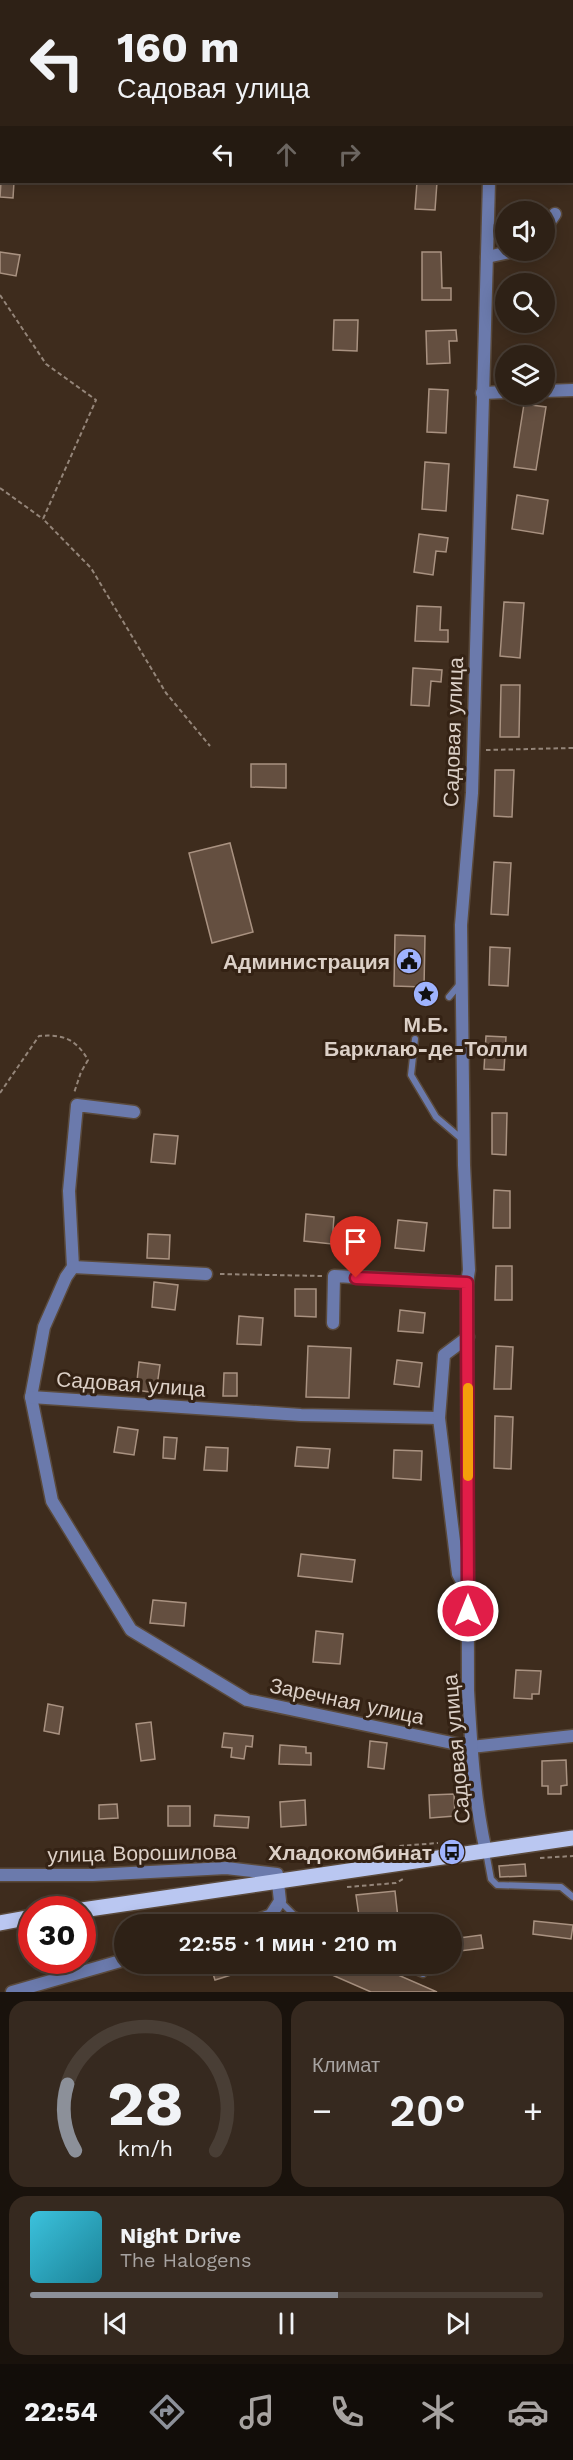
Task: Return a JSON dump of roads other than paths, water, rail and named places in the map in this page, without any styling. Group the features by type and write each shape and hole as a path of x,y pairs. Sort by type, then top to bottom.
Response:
{"main road":[{"path":"96,1908 573,1838"},
{"path":"0,1923 18,1920"}],"street":[{"name":"Садовая улица","path":"486,1852 476,1800 471,1747 468,1592 467,1283 469,1270 463,1140 461,925 472,793 489,183"},
{"path":"487,257 495,255"},
{"path":"555,390 572,389"},
{"path":"483,393 495,392"},
{"path":"134,1112 77,1105 69,1191 73,1267 206,1274"},
{"name":"Садовая улица","path":"73,1267 66,1276 44,1327 31,1397 301,1415 439,1418"},
{"path":"333,1323 334,1276 467,1283"},
{"path":"468,1337 444,1354 439,1418 458,1574 468,1592"},
{"name":"Заречная улица","path":"31,1397 52,1501 131,1630 247,1700 471,1747 573,1736"},
{"name":"улица Ворошилова","path":"0,1875 93,1875 226,1868 277,1874 278,1881"},
{"path":"272,1914 280,1901 278,1881"},
{"path":"12,1992 114,1963"}],"lane":[{"path":"449,998 461,982"},
{"path":"415,1039 411,1075 436,1117 463,1140"},
{"path":"486,1852 491,1879 497,1885 561,1887 573,1897"},
{"path":"280,1901 293,1914"}],"place":[{"name":"Администрация","path":"409,961"},
{"name":"М.Б. Барклаю-де-Толли","path":"426,994"},
{"name":"Хладокомбинат","path":"452,1852"}]}
